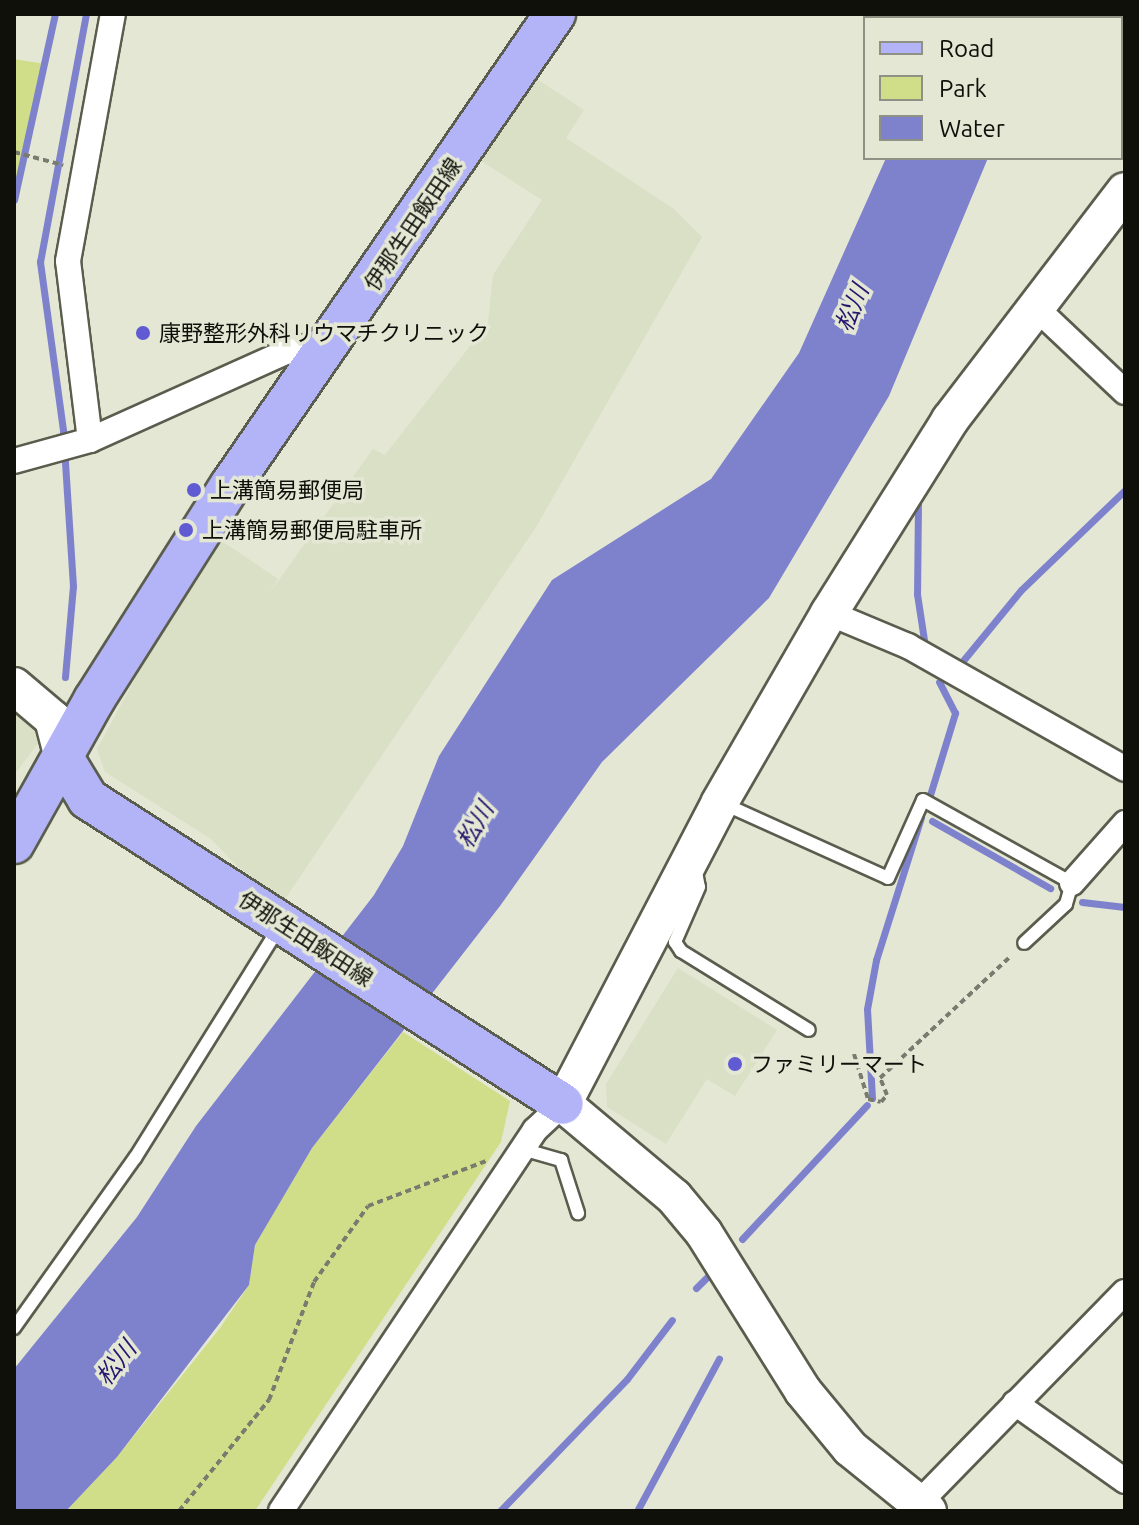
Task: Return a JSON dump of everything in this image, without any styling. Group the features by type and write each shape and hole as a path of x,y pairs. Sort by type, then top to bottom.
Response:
{"main road":[{"name":"伊那生田飯田線","path":"14,843 94,700 230,486 555,14"},
{"name":"伊那生田飯田線","path":"63,758 88,799 563,1104"}],"street":[{"path":"84,442 68,261 113,14"},
{"path":"281,1511 522,1149 563,1104 720,802 829,613 950,420 1034,306 1125,191"},
{"path":"1034,306 1125,392"},
{"path":"14,461 84,442 286,352 334,339"},
{"path":"829,613 908,646 1125,769"},
{"path":"14,686 53,719 63,758"},
{"path":"1072,883 1125,823"},
{"path":"563,1104 674,1197 704,1233 803,1391 850,1448 919,1509 1015,1403 1125,1292"},
{"path":"1015,1403 1125,1481"}],"lane":[{"path":"720,802 888,878 923,800 1072,883 1066,904 1024,943"},
{"path":"692,856 699,887 675,942 681,951 809,1030"},
{"path":"14,1328 135,1158 287,926"},
{"path":"522,1149 561,1160 578,1213"}],"path":[{"path":"14,102 14,152 47,161"},
{"path":"854,1054 868,1099 881,1102 887,1095 880,1078 1024,943"},
{"path":"179,1511 269,1400 314,1282 368,1206 522,1149"}],"shaded area":[{"path":"531,75 584,110 566,138 674,209 702,237 536,527 285,899 239,868 211,839 105,772 97,749 213,535 278,579 268,595 373,449 385,455 488,323 493,275 542,200 475,157"},
{"path":"14,696 43,719 40,741 14,775"},
{"path":"678,968 777,1030 735,1096 707,1079 666,1144 607,1107 606,1084"}],"green space":[{"path":"14,59 45,64 14,200"},
{"path":"403,1032 510,1101 501,1142 255,1511 66,1511 117,1457 220,1328 249,1285 255,1245 312,1148"}],"water":[{"name":"松川","path":"885,160 987,160 889,396 769,598 602,762 500,906 312,1148 255,1245 249,1285 117,1457 66,1511 14,1511 14,1369 137,1217 196,1126 374,895 403,846 439,756 552,580 711,479 799,353"}],"waterway":[{"path":"14,200 55,14"},
{"path":"65,677 73,586 63,430 40,262 86,14"},
{"path":"961,663 1021,590 1125,490"},
{"path":"918,503 917,594 924,640"},
{"path":"930,795 955,713 939,682"},
{"path":"872,1098 867,1009 876,960 921,817"},
{"path":"932,821 1050,888"},
{"path":"1082,902 1125,907"},
{"path":"742,1239 867,1105"},
{"path":"696,1288 707,1277"},
{"path":"500,1511 627,1379 672,1320"},
{"path":"637,1511 719,1359"}],"place":[{"name":"康野整形外科リウマチクリニック","path":"143,333"},
{"name":"上溝簡易郵便局","path":"194,490"},
{"name":"上溝簡易郵便局駐車所","path":"186,530"},
{"name":"ファミリーマート","path":"735,1064"}]}
